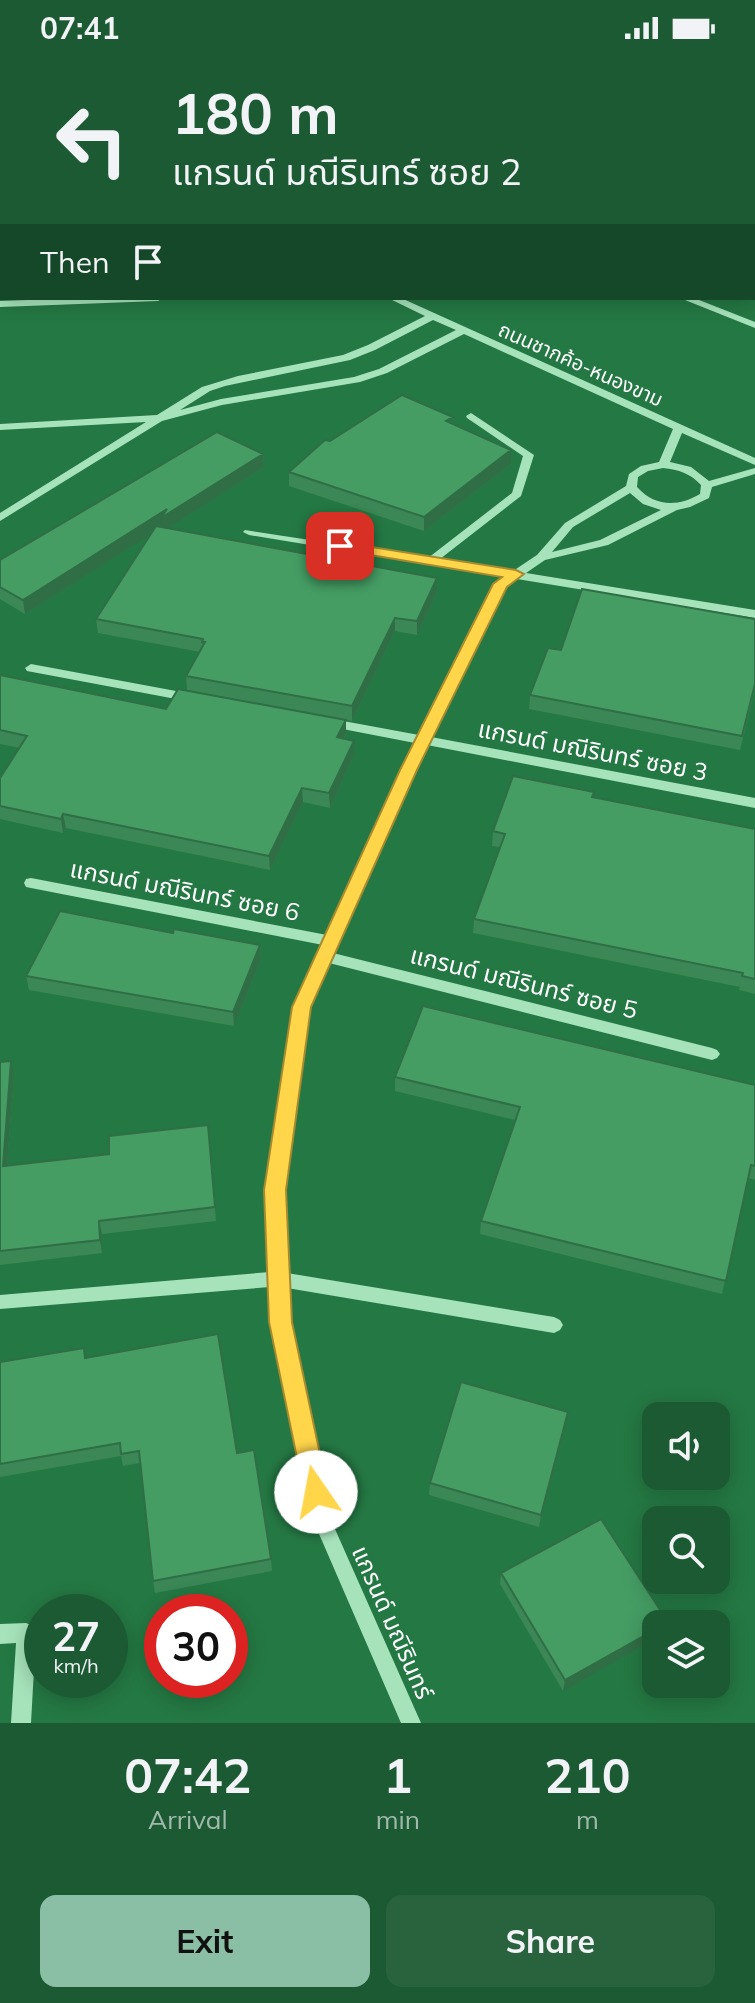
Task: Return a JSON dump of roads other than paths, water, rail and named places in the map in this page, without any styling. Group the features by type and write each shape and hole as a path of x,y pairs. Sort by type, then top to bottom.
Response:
{"street":[{"path":"0,304 105,300"},
{"name":"ถนนชากค้อ-หนองขาม","path":"397,300 754,463"},
{"path":"690,300 755,325"},
{"path":"0,518 206,389 230,380 335,361 362,352 431,317"},
{"path":"0,427 162,418 221,402 356,380 383,371 462,331"},
{"path":"431,561 517,494 527,464 529,455 471,416"},
{"path":"679,428 663,465 683,467 699,475 707,485 754,463"},
{"name":"แกรนด์ มณีรินทร์","path":"411,1723 322,1520 280,1322 275,1190 302,1007 424,739 501,584 540,559 569,525 631,488 633,476 645,468 663,465"},
{"name":"แกรนด์ มณีรินทร์","path":"540,559 604,543 674,508 693,505 705,496 707,485"},
{"path":"631,488 638,498 654,505 674,508"},
{"path":"249,532 755,614"},
{"path":"31,668 204,700"},
{"name":"แกรนด์ มณีรินทร์ ซอย 3","path":"314,719 755,803"},
{"name":"แกรนด์ มณีรินทร์ ซอย 6","path":"31,883 327,948"},
{"name":"แกรนด์ มณีรินทร์ ซอย 5","path":"327,948 712,1054"},
{"path":"0,1302 278,1279 554,1325"},
{"path":"0,1634 26,1633 21,1723"}]}
